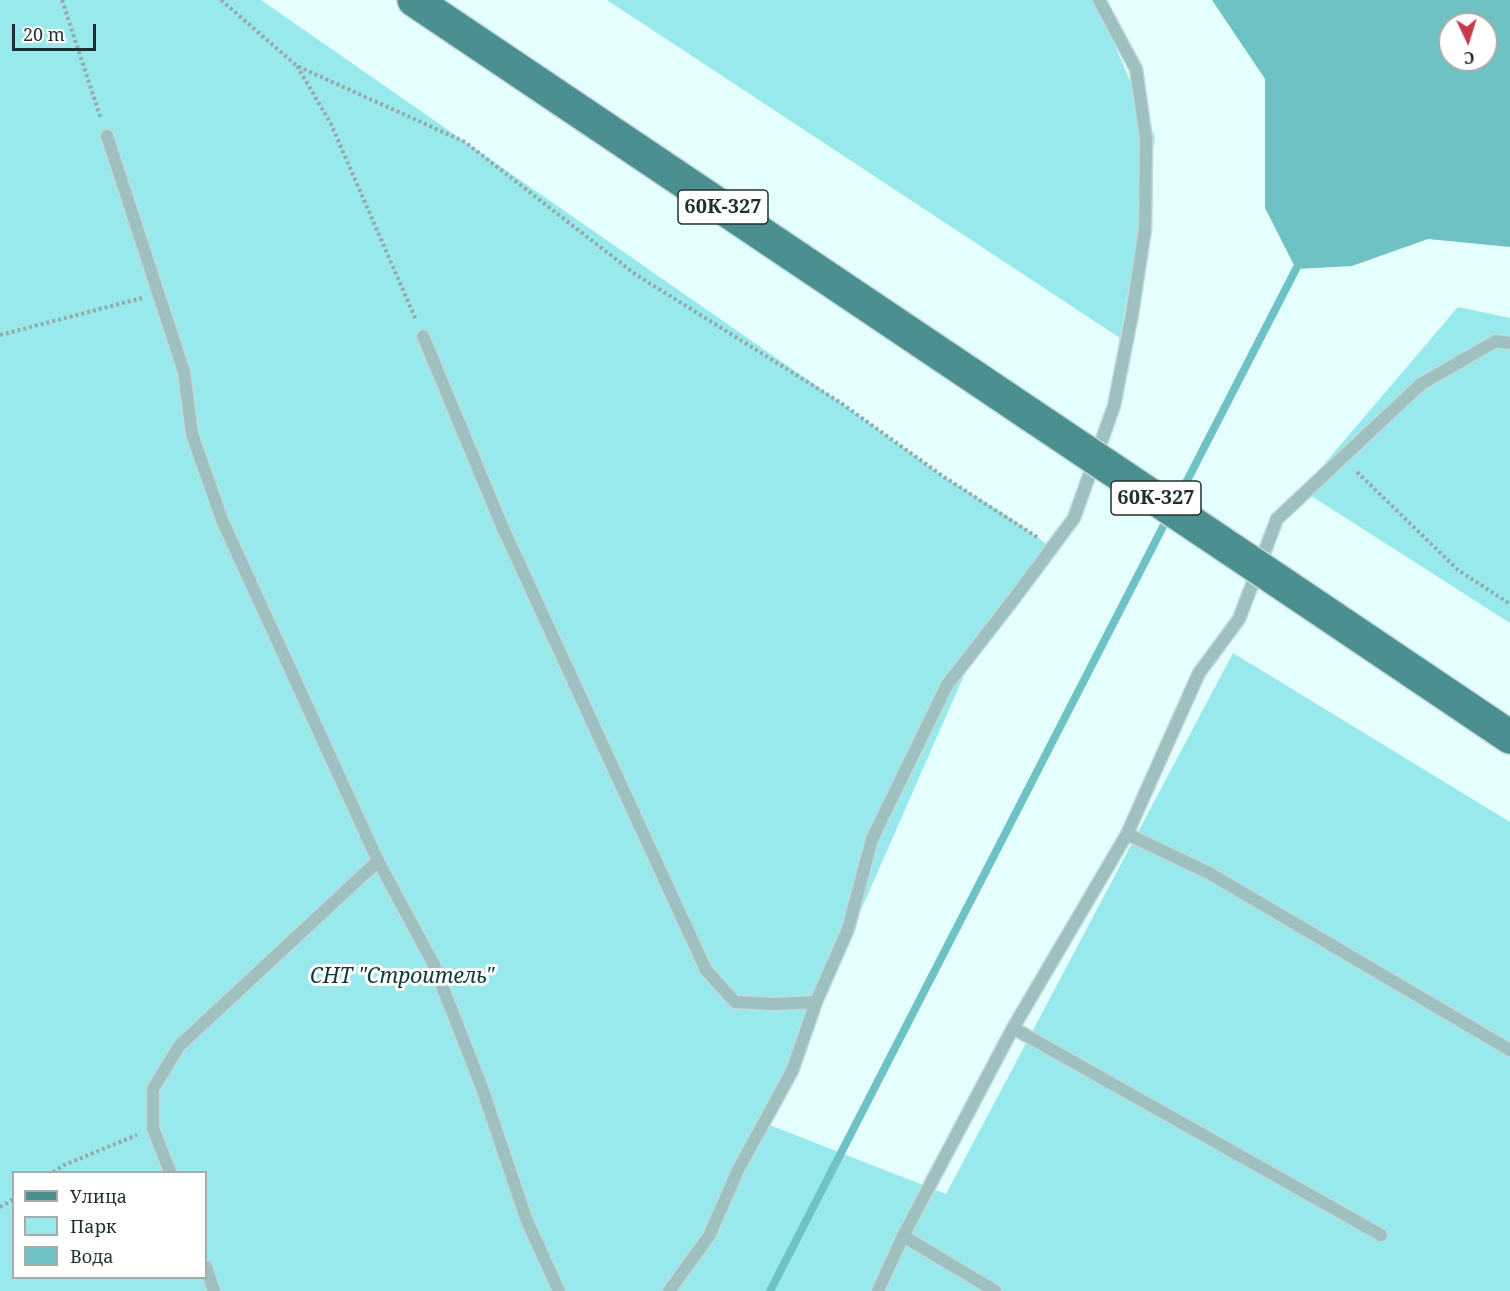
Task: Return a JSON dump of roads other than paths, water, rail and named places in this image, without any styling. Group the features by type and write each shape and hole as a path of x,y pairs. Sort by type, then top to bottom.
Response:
{"main road":[{"name":"60К-327","path":"414,0 1510,736"}],"lane":[{"path":"669,1291 709,1236 738,1170 792,1071 816,1002 848,929 873,839 947,685 1074,518 1114,406 1132,314 1145,229 1146,139 1136,69 1099,0"},
{"path":"107,136 184,372 192,434 222,520 378,861 434,965 482,1088 527,1221 559,1291"},
{"path":"423,336 502,526 706,970 735,1002 773,1004 816,1002"},
{"path":"878,1291 903,1236 1013,1028 1127,834 1199,673 1239,620 1277,519 1420,384 1496,341 1510,343"},
{"path":"1127,834 1209,873 1510,1050"},
{"path":"169,1171 153,1128 153,1089 179,1046 378,861"},
{"path":"1013,1028 1381,1235"},
{"path":"903,1236 994,1291"},
{"path":"207,1271 214,1291"}],"water":[{"path":"1212,0 1510,0 1510,247 1428,239 1352,266 1296,269 1265,208 1265,79"}],"waterway":[{"path":"1175,504 1296,269"},
{"path":"770,1291 1169,515"}],"park label":[{"name":"СНТ \"Строитель\"","path":"402,977"}]}
